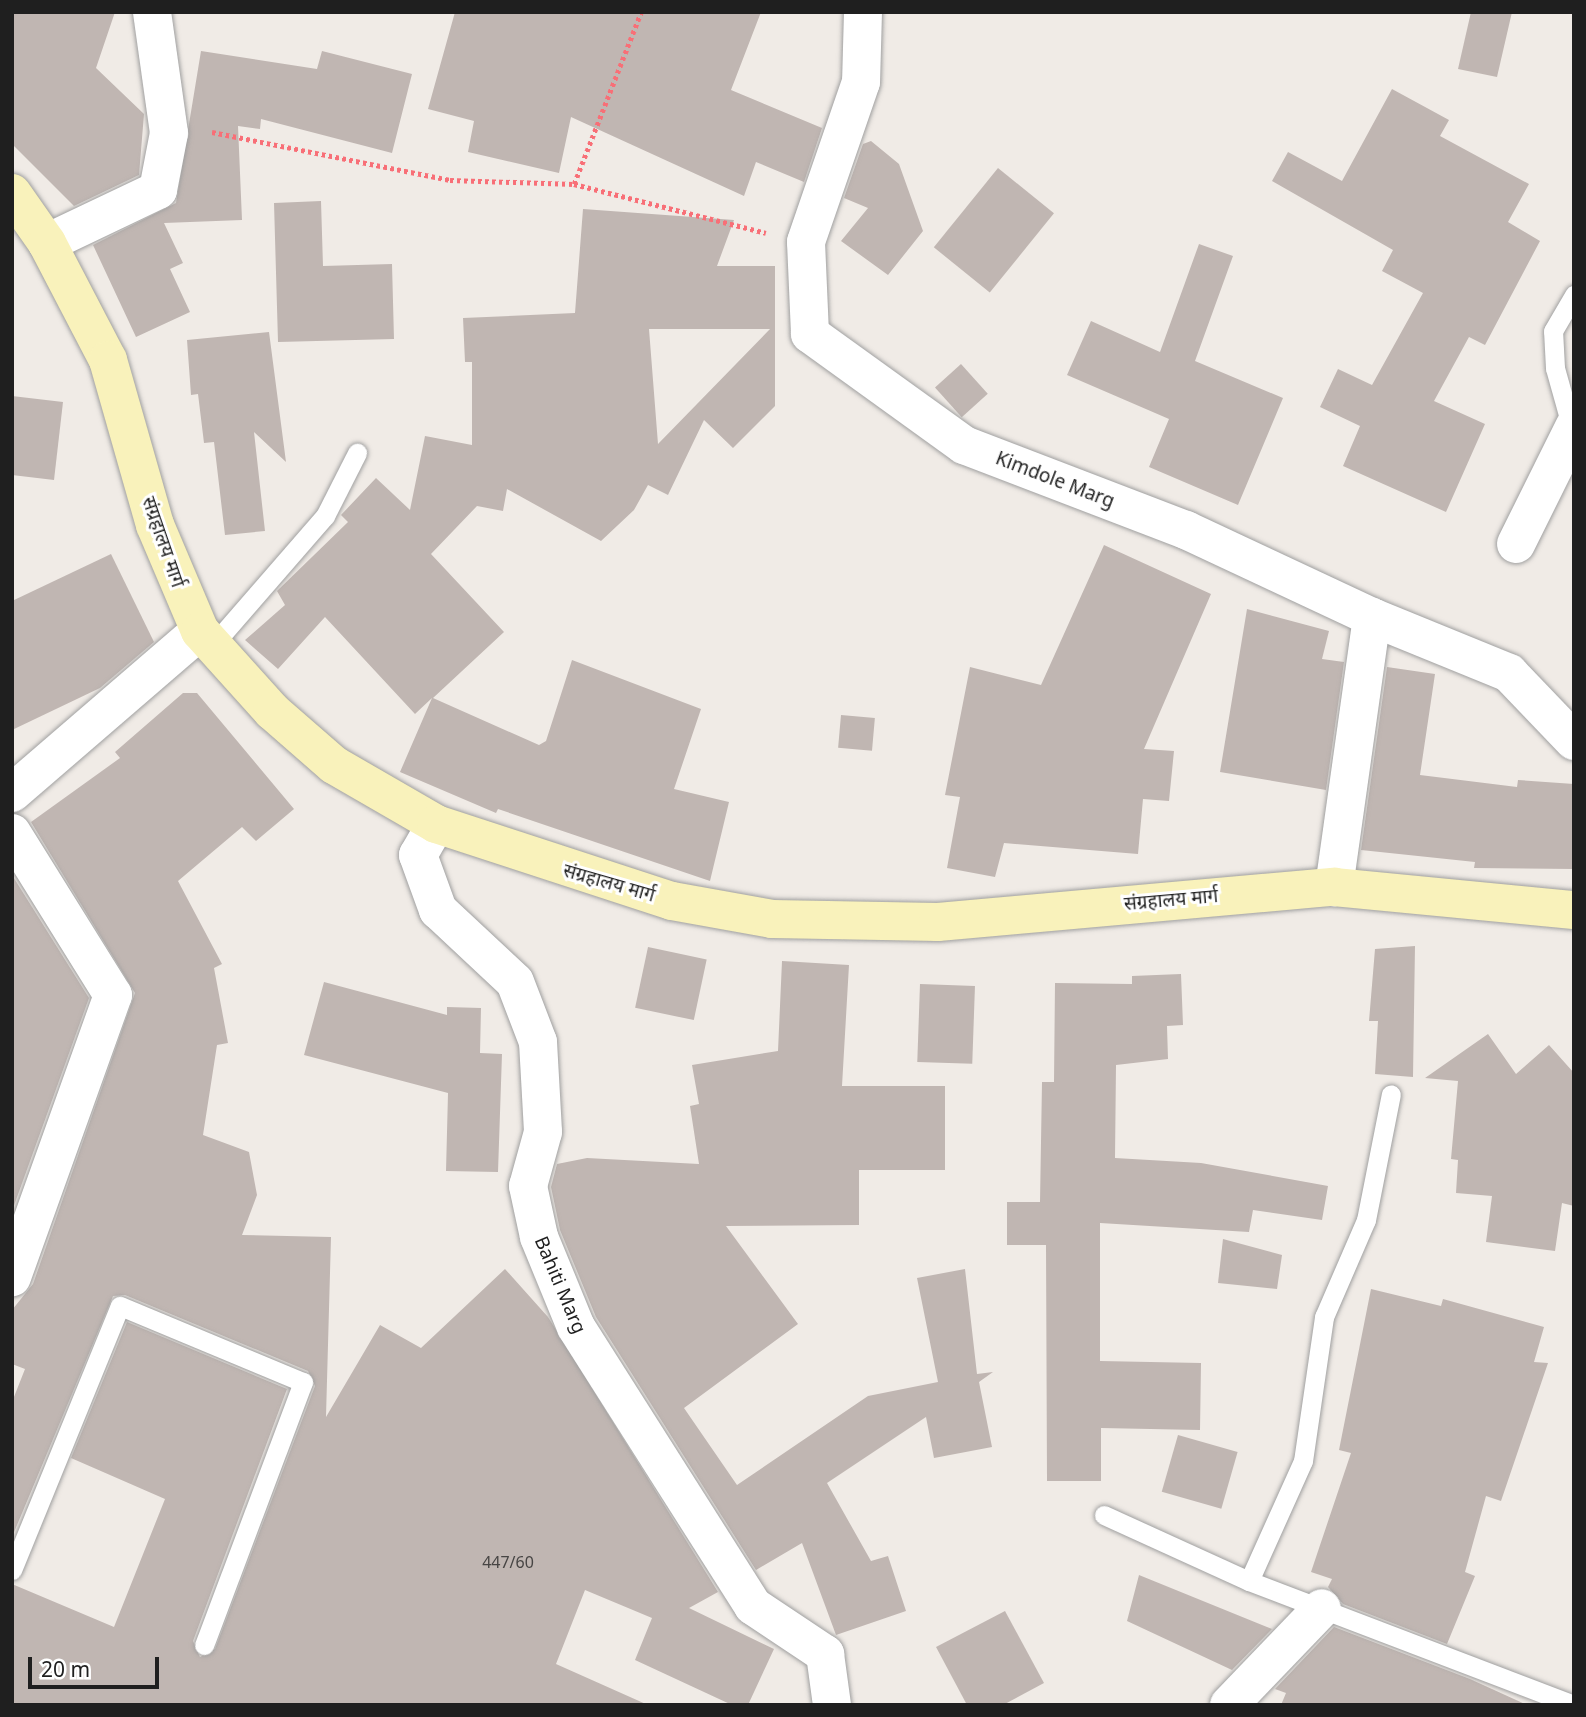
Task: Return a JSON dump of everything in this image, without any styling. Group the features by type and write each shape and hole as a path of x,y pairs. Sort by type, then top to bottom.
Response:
{"main road":[{"name":"संग्रहालय मार्ग","path":"12,193 47,243 108,360 162,547 205,639 334,765 436,824 647,894 772,919 938,922 1334,887 1574,910"}],"street":[{"path":"47,243 158,190 169,133 152,12"},
{"name":"Kimdole Marg","path":"863,12 861,82 806,242 810,334 964,445 1186,530 1373,617"},
{"path":"1516,544 1573,428"},
{"path":"1334,887 1373,617 1509,673 1574,741"},
{"path":"12,793 205,639"},
{"name":"Bahiti Marg","path":"436,824 418,855 438,910 515,982 538,1042 542,1132 528,1186 539,1237 576,1327 753,1606 825,1654 832,1705"},
{"path":"12,833 113,995 12,1277"},
{"path":"1229,1705 1322,1608"}],"lane":[{"path":"1573,428 1555,368 1553,331 1574,295"},
{"path":"205,639 325,516 357,453"},
{"path":"1250,1581 1303,1461 1324,1317 1366,1220 1391,1094"},
{"path":"12,1570 120,1306 303,1382 204,1645"},
{"path":"1104,1515 1250,1581 1573,1705"}],"path":[{"path":"575,184 641,12"},
{"path":"169,133 220,132 450,180 575,184 806,242"}],"building":[{"path":"12,12 115,12 96,68 144,114 139,175 74,206 12,144"},
{"path":"455,12 761,12 731,90 822,128 804,182 756,162 744,196 571,117 559,173 468,152 474,121 428,109"},
{"path":"1471,12 1512,12 1497,77 1458,69"},
{"path":"201,51 317,69 322,51 412,74 392,153 261,119 260,129 238,126 242,220 164,223 183,263 170,269 190,312 136,337 93,245 176,203"},
{"path":"1392,89 1449,120 1440,136 1529,184 1508,222 1540,241 1485,345 1469,337 1434,401 1485,424 1446,512 1343,466 1360,426 1320,407 1338,369 1372,385 1423,293 1382,271 1393,250 1272,181 1288,152 1342,181"},
{"path":"871,141 899,164 923,231 888,275 841,241 868,208 844,198 863,144"},
{"path":"998,168 1054,213 990,293 934,247"},
{"path":"321,201 323,266 392,264 394,339 278,342 274,203"},
{"path":"583,209 734,220 717,266 775,266 775,406 733,448 704,420 668,495 648,485 634,510 601,541 507,489 503,511 477,506 431,554 504,632 433,698 539,745 546,741 572,660 701,709 674,789 729,802 710,881 498,809 496,813 400,772 432,698 415,714 325,617 278,669 245,640 285,605 277,591 348,522 341,515 376,478 410,510 425,436 472,445 472,362 465,362 463,318 575,313","holes":["649,329 770,329 658,444"]},
{"path":"1199,244 1233,256 1195,361 1283,398 1238,505 1149,467 1169,419 1067,375 1091,321 1160,352"},
{"path":"269,332 286,462 254,432 265,531 225,535 214,442 204,443 198,394 191,395 187,340"},
{"path":"961,364 988,394 962,417 935,387"},
{"path":"12,396 63,402 54,480 12,475"},
{"path":"1104,545 1211,594 1144,749 1174,751 1169,801 1143,799 1138,854 1004,843 995,877 947,868 960,797 945,795 970,667 1041,685"},
{"path":"111,554 154,642 100,688 12,730 12,601"},
{"path":"1247,609 1329,631 1322,659 1344,662 1326,790 1220,772"},
{"path":"1387,667 1435,674 1420,775 1517,787 1518,780 1574,784 1574,869 1474,868 1475,862 1361,850"},
{"path":"183,693 197,693 294,809 256,841 242,827 178,881 222,964 214,968 228,1043 217,1045 203,1135 249,1152 257,1195 242,1235 331,1237 326,1417 380,1325 421,1348 505,1269 548,1317 718,1592 689,1608 774,1649 748,1705 732,1705 635,1660 652,1618 585,1590 556,1664 648,1705 12,1705 12,1584 114,1627 165,1499 71,1458 127,1322 287,1389 193,1641 200,1657 215,1649 315,1386 308,1371 125,1295 113,1296 12,1537 12,1402 25,1369 12,1364 12,1310 33,1284 135,993 31,822 120,758 115,752"},
{"path":"841,715 875,718 872,751 838,748"},
{"path":"12,875 89,998 12,1211"},
{"path":"1415,946 1413,1077 1375,1074 1378,1021 1369,1021 1375,949"},
{"path":"648,947 707,959 694,1020 635,1008"},
{"path":"782,961 849,965 842,1086 945,1086 945,1170 859,1170 859,1225 726,1226 798,1324 684,1408 737,1485 868,1396 938,1382 917,1278 965,1269 977,1374 993,1372 979,1382 992,1447 934,1458 926,1417 827,1483 871,1561 888,1556 906,1611 836,1635 802,1543 756,1570 596,1317 560,1230 551,1187 557,1164 587,1158 699,1164 690,1106 699,1104 692,1065 778,1051"},
{"path":"1181,974 1183,1025 1167,1026 1168,1059 1116,1065 1115,1158 1201,1163 1328,1186 1322,1220 1253,1210 1249,1232 1100,1223 1100,1361 1201,1363 1200,1430 1101,1428 1101,1481 1047,1481 1046,1245 1007,1245 1007,1202 1040,1202 1042,1082 1054,1082 1055,983 1132,984 1132,976"},
{"path":"324,982 447,1015 447,1007 481,1008 480,1053 502,1054 498,1172 446,1171 448,1093 304,1055"},
{"path":"920,984 975,986 972,1064 917,1062"},
{"path":"1488,1034 1516,1074 1549,1045 1574,1073 1574,1206 1562,1203 1555,1251 1486,1242 1492,1196 1456,1193 1458,1160 1451,1159 1458,1081 1425,1078"},
{"path":"1223,1239 1282,1255 1277,1289 1218,1283"},
{"path":"1371,1289 1441,1306 1443,1299 1544,1327 1534,1362 1548,1363 1501,1501 1486,1496 1465,1572 1475,1576 1447,1644 1343,1604 1328,1587 1332,1579 1311,1572 1351,1453 1339,1450"},
{"path":"1178,1435 1238,1452 1221,1509 1162,1492"},
{"path":"1139,1575 1272,1629 1232,1670 1127,1621"},
{"path":"1005,1611 1044,1683 1003,1705 967,1705 936,1647"},
{"path":"1334,1627 1470,1679 1527,1705 1281,1705 1286,1693 1275,1689"}]}
